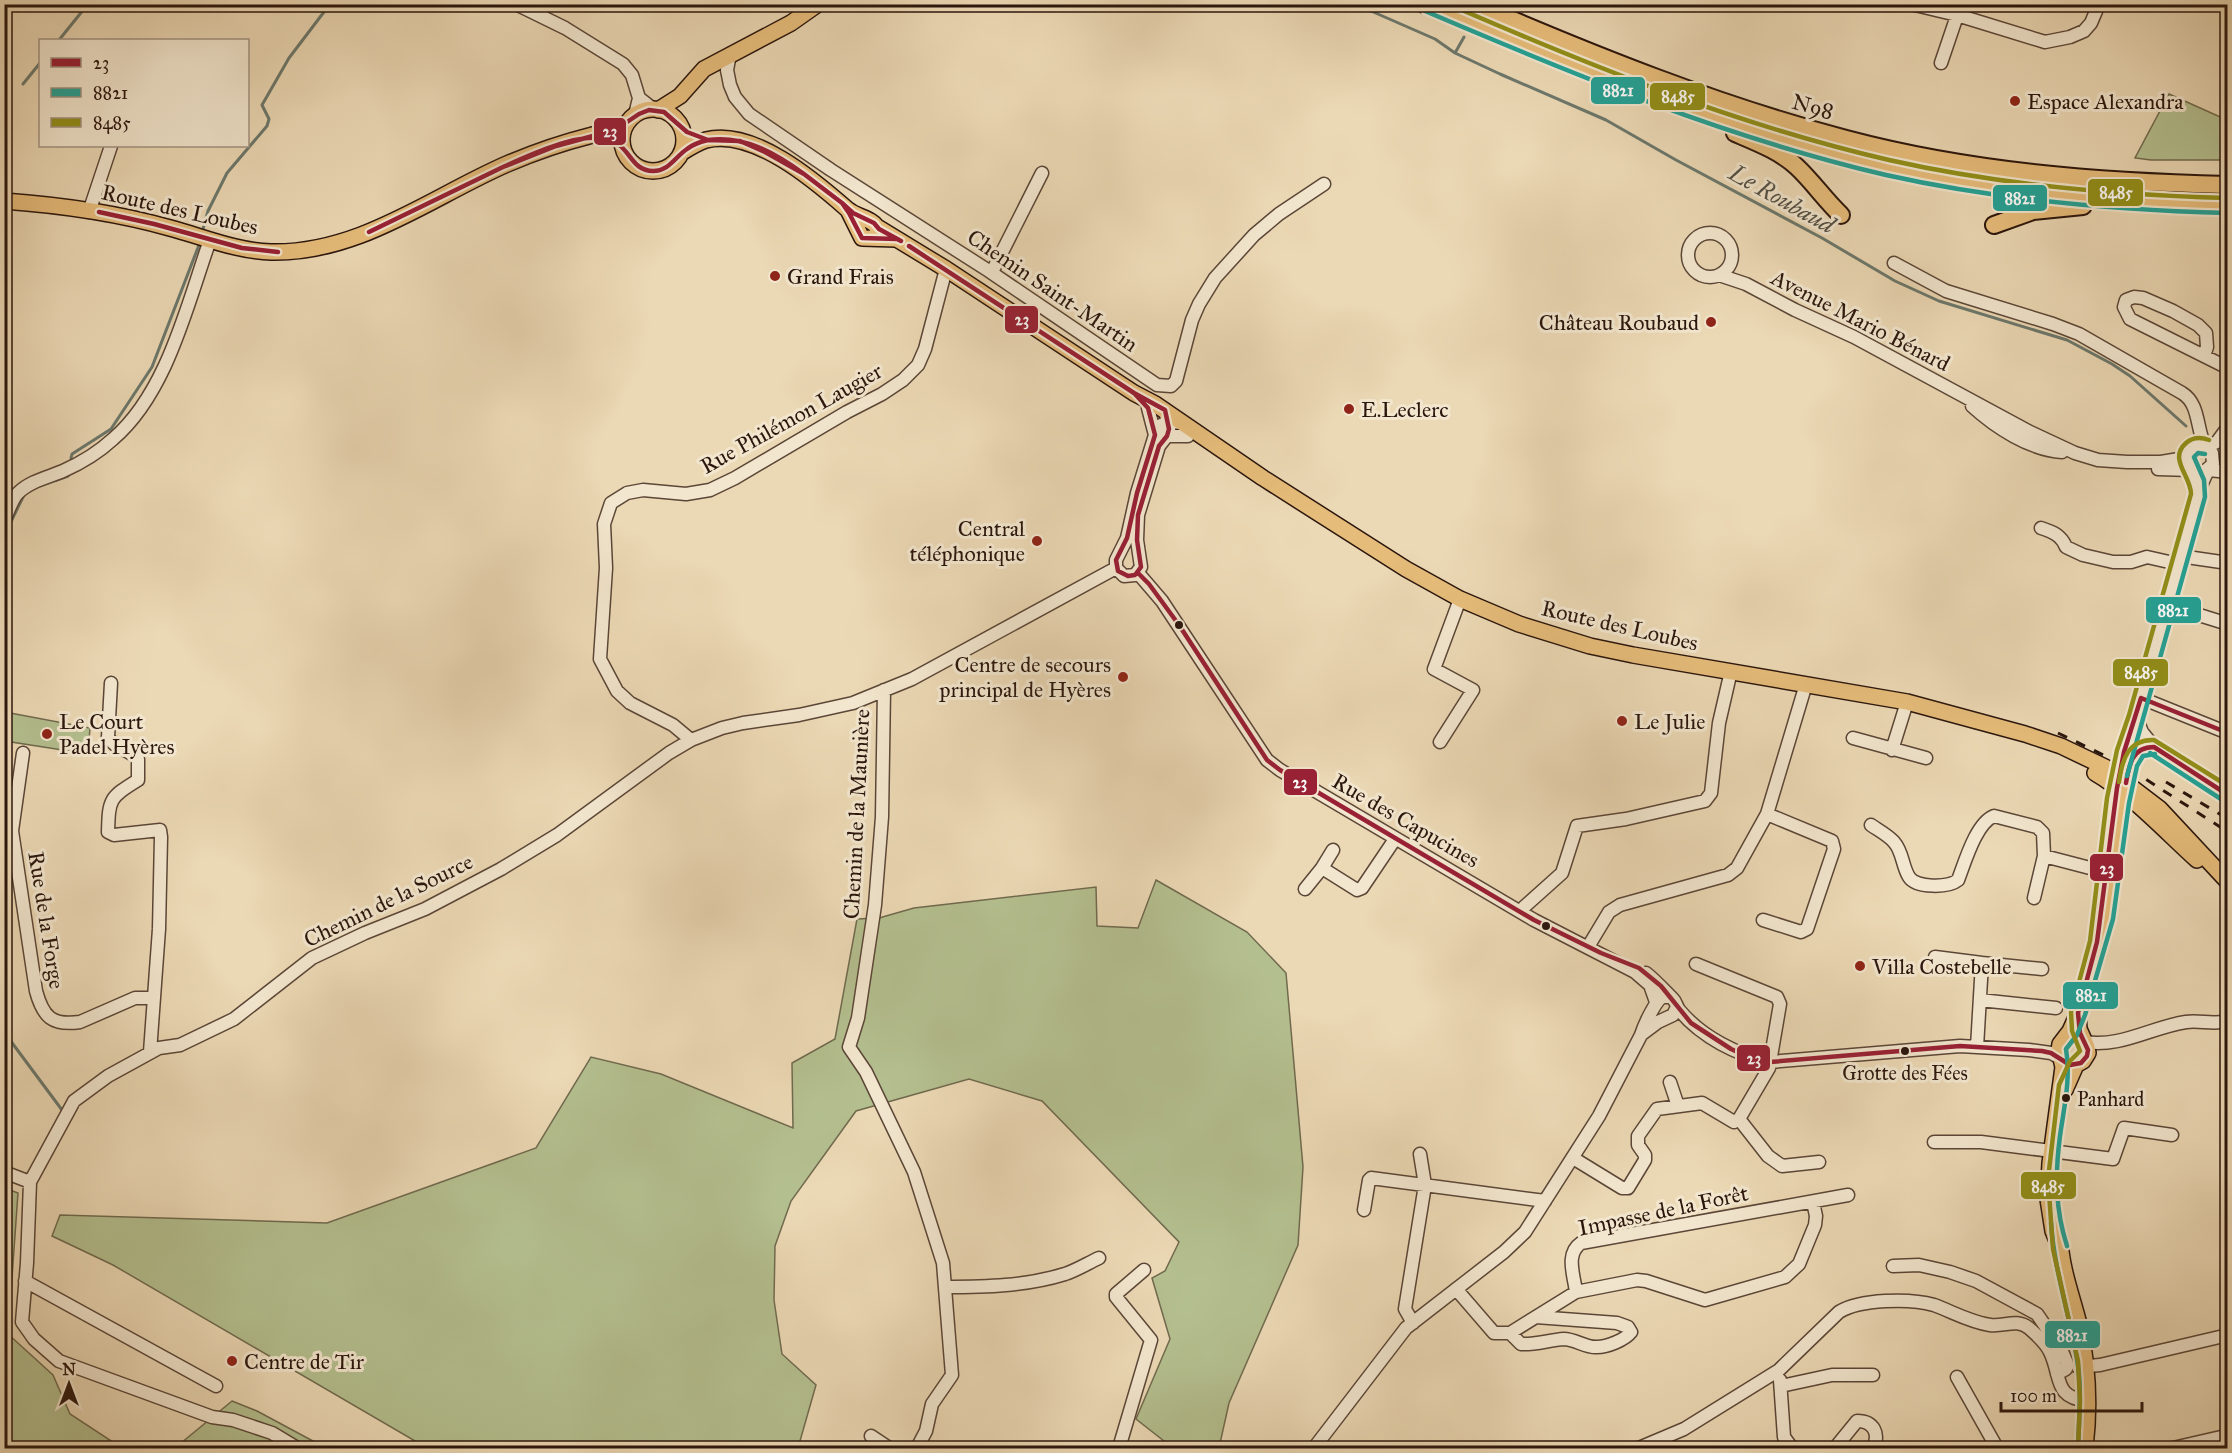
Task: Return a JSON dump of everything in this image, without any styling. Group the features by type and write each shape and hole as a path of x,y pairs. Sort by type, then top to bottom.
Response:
{"highway":[{"path":"1426,4 1749,139 1784,157 1806,176 1824,200 1841,215"},
{"name":"N98","path":"1475,4 1588,52 1703,96 1848,140 1996,169 2089,179 2228,185"},
{"path":"1610,79 1783,139 1843,156 1937,177 2040,193 2165,204 2228,206"},
{"path":"1994,225 2046,208 2165,204"}],"main road":[{"path":"791,23 803,4"},
{"path":"680,96 680,126 684,140 681,153 671,166 655,171 647,171 632,163 623,149 623,134 631,119 655,110 680,96 704,69 791,23 818,4"},
{"path":"655,110 670,114 680,126"},
{"name":"Route des Loubes","path":"4,201 151,223 244,249 270,252 296,251 333,244 391,223 507,164 575,140 611,131 631,119"},
{"name":"Route des Loubes","path":"680,126 708,140"},
{"name":"Route des Loubes","path":"575,140 601,139 615,143 623,149"},
{"name":"Route des Loubes","path":"681,153 708,140 738,140 759,147 823,188 869,229 897,239 946,269 1134,393 1171,427"},
{"name":"Route des Loubes","path":"1134,393 1171,427 1263,478 1351,535 1460,599 1519,624 1590,646 1907,702 2001,727 2061,747 2105,767 2121,785"},
{"name":"Route des Loubes","path":"2001,727 2121,785"},
{"path":"2121,785 2141,808 2228,884"},
{"path":"2109,873 2121,811 2121,785"},
{"path":"2085,1449 2082,1367 2060,1248 2054,1150 2078,1013 2106,917 2109,873 2121,785"},
{"path":"2121,785 2173,821 2228,884"},
{"path":"2121,811 2129,807 2141,808"},
{"path":"2078,1013 2079,1029 2085,1041"},
{"path":"2070,1053 2075,1036 2085,1041"},
{"path":"2078,1449 2084,1400"}],"street":[{"path":"516,4 565,28 623,64 632,75 639,98 655,110"},
{"path":"1911,4 1959,10 2045,42 2070,37 2084,31 2091,23 2099,4"},
{"path":"1941,63 1959,10"},
{"name":"Chemin Saint-Martin","path":"730,54 728,70 730,85 735,97 749,114 831,170 992,272 1157,385 1172,386 1176,381 1192,320 1215,279 1254,235 1279,214 1324,184"},
{"path":"631,119 639,98"},
{"path":"89,212 111,147"},
{"path":"992,272 1042,173"},
{"path":"1713,232 1725,238 1732,249 1732,256 1728,267 1719,275 1708,277 1692,267 1688,255 1691,243 1700,234 1713,232"},
{"path":"4,521 17,494 26,487 89,457 114,439 138,412 158,382 210,240"},
{"name":"Avenue Mario Bénard","path":"1732,256 1738,274 1746,284"},
{"path":"1894,262 1947,291 2053,324 2096,344 2189,397 2195,408 2198,428 2214,457 2213,464 2199,490 2124,755 2121,785"},
{"name":"Rue Philémon Laugier","path":"691,740 673,725 630,703 617,691 600,658 606,568 604,524 611,503 627,493 643,490 686,494 710,490 735,478 889,389 918,365 925,349 946,269"},
{"name":"Avenue Mario Bénard","path":"1719,275 1746,284 1864,342 2030,432 2075,453 2098,460 2127,462 2161,462 2188,453"},
{"path":"2204,356 2207,347 2206,333 2198,325 2143,298 2134,297 2126,300 2124,307 2130,319 2204,356 2228,368"},
{"path":"1171,427 1131,513 1127,538 1116,560 1116,568 1124,576 1138,573 1142,564 1137,540 1138,514 1159,446 1171,427"},
{"path":"2188,453 2197,445 2206,446 2217,442 2228,427"},
{"path":"2198,428 2188,453 2187,463 2199,490"},
{"name":"Avenue Mario Bénard","path":"2127,462 2150,468 2192,470"},
{"path":"2192,470 2200,473 2208,470 2228,472"},
{"path":"2041,528 2056,533 2063,539 2066,547 2083,555 2113,562 2131,562 2147,557 2228,562"},
{"path":"1119,553 1131,550 1140,556"},
{"name":"Chemin de la Source","path":"297,1449 272,1432 233,1420 212,1417 59,1361 34,1339 22,1322 30,1182 74,1101 108,1076 159,1047 180,1045 234,1019 312,958 365,933 425,909 501,869 557,835 669,753 691,740 743,723 827,710 853,703 912,679 1116,568"},
{"name":"Rue des Capucines","path":"1138,573 1156,592 1179,625 1267,760 1395,839 1521,912 1588,947 1638,968 1654,979 1671,1010 1657,1014 1650,985 1640,976 1601,953"},
{"path":"1440,742 1473,690 1434,669 1460,599"},
{"path":"2167,604 2228,624"},
{"path":"1521,912 1562,873 1577,826 1626,819 1705,801 1711,793 1719,723 1731,671"},
{"path":"111,683 108,737 112,744 130,751 138,759 138,780 116,793 109,806 108,832 114,835 160,830 161,837 159,929 150,1052"},
{"path":"1588,947 1609,912 1620,905 1728,875 1737,868 1767,814 1806,684"},
{"name":"Chemin de la Maunière","path":"884,690 882,817 875,905 858,1017 849,1047 866,1072 914,1172 943,1263 952,1375 932,1404 926,1431 917,1449"},
{"path":"2141,698 2228,733"},
{"path":"1892,750 1907,702"},
{"path":"2136,717 2142,732 2154,747 2228,795"},
{"path":"1853,738 1926,758"},
{"path":"2121,785 2133,755 2142,748 2154,747"},
{"name":"Rue de la Forge","path":"23,753 12,831 36,991 41,1008 53,1020 70,1023 80,1022 135,998 153,998"},
{"path":"2105,767 2115,766 2124,755"},
{"path":"1763,920 1801,932 1807,929 1834,849 1833,841 1767,814"},
{"path":"1871,825 1893,841 1902,855 1910,877 1915,882 1943,886 1953,884 1958,880 1981,825 1994,816 2037,827 2043,832 2044,856 2034,898"},
{"path":"1322,868 1357,890 1362,888 1395,839"},
{"path":"1305,889 1333,850"},
{"path":"2044,856 2109,873"},
{"path":"1935,957 2042,969"},
{"path":"1977,1047 1982,963"},
{"path":"1573,1158 1622,1188 1628,1188 1645,1160 1645,1155 1638,1145 1638,1136 1657,1109 1702,1103 1734,1122 1739,1119 1769,1068 1780,1004 1777,997 1696,964"},
{"path":"1314,1449 1406,1328 1504,1252 1526,1232 1599,1116 1644,1025 1662,997 1671,1010 1731,1049 1746,1056 1770,1062 1937,1047 1977,1047 2070,1053 2184,1022 2228,1021"},
{"path":"1980,1000 2056,1008"},
{"path":"1641,1035 1671,1010"},
{"path":"2085,1041 2109,1043"},
{"path":"1670,1082 1678,1106"},
{"path":"1739,1119 1768,1156 1782,1166 1819,1162"},
{"path":"1934,1142 1981,1142 2113,1159 2124,1128 2172,1135"},
{"path":"1413,1323 1406,1311 1406,1305 1425,1185 1420,1154"},
{"path":"4,1172 30,1182"},
{"path":"1364,1210 1368,1180 1371,1178 1545,1201"},
{"name":"Impasse de la Forêt","path":"1576,1292 1571,1254 1574,1248 1581,1243 1848,1195"},
{"path":"1456,1289 1494,1333 1510,1333 1576,1292 1637,1280 1705,1300 1785,1276 1799,1264 1815,1225 1813,1202"},
{"path":"945,1287 990,1287 1035,1282 1068,1273 1099,1258"},
{"path":"1893,1266 1919,1265 1950,1272 1976,1281 2037,1314 2061,1349 2067,1363 2066,1368 2057,1374"},
{"path":"1119,1449 1151,1340 1116,1297 1116,1294 1144,1270"},
{"path":"25,1281 216,1386"},
{"path":"1639,1449 1684,1428 1779,1370 1821,1328 1847,1307 1876,1302 1920,1302 1983,1323 1999,1325 2018,1322 2025,1325 2050,1351 2061,1389 2071,1398 2084,1400"},
{"path":"1510,1333 1521,1344 1566,1339 1596,1348 1620,1341 1631,1332 1628,1327 1617,1323 1536,1317"},
{"path":"2082,1367 2228,1335"},
{"path":"1779,1370 1784,1437 1792,1449"},
{"path":"1780,1386 1832,1375 1873,1375"},
{"path":"1957,1377 1997,1449"},
{"path":"1834,1449 1857,1420 1867,1422 1875,1430 1873,1449"},
{"path":"871,1436 889,1449"},
{"path":"2181,1448 2221,1437 2228,1441"}],"green space":[{"path":"2169,94 2227,120 2227,160 2135,158"},
{"name":"Le Court Padel Hyères","path":"5,712 90,728 88,754 5,741"},
{"path":"1156,880 1247,932 1286,973 1303,1167 1298,1245 1229,1403 1219,1448 1173,1448 1136,1419 1170,1339 1152,1278 1165,1271 1179,1242 1042,1101 969,1079 856,1111 791,1201 775,1246 774,1300 782,1354 816,1385 798,1448 427,1448 113,1265 52,1236 60,1215 327,1223 536,1148 591,1057 661,1074 793,1128 792,1063 835,1039 857,919 879,918 914,908 1096,887 1097,926 1138,928"},
{"path":"5,1188 18,1193 8,1334 53,1375 70,1414 122,1448 5,1448"},
{"path":"232,1401 257,1411 326,1448 175,1448"}],"waterway":[{"path":"60,39 88,4"},
{"path":"203,229 208,211 227,173 267,126 269,119 262,105 289,58 330,4"},
{"name":"Le Roubaud","path":"1355,4 1435,39 1455,53 1500,74 1606,120 1822,238 1895,281 1939,301 2067,340 2130,376 2186,426"},
{"path":"1455,53 1464,37"},
{"path":"23,84 39,64"},
{"path":"71,458 72,454 111,429 152,367 199,245"},
{"path":"34,488 68,476"},
{"path":"4,536 24,495"},
{"path":"4,1032 62,1110"}],"railway":[{"path":"2058,733 2122,764 2228,832"},
{"path":"2166,782 2228,819"}],"transit line":[{"name":"8485","path":"1448,4 1556,50 1665,92 1720,112 1832,146 1931,169 2015,182 2100,191 2228,198"},
{"name":"8821","path":"1425,11 1595,81 1710,124 1768,143 1886,175 1971,191 2056,202 2228,213"},
{"name":"23","path":"503,167 556,146 615,130 649,110 664,112 687,132 708,140"},
{"name":"23","path":"503,167 544,149 592,138 606,139 618,144 637,165 653,171 663,169 692,146 708,140"},
{"name":"23","path":"708,140 740,141 804,174"},
{"name":"23","path":"708,140 734,140 759,147 804,174"},
{"name":"23","path":"369,232 503,167"},
{"name":"23","path":"369,232 503,167"},
{"name":"23","path":"804,174 842,203"},
{"name":"23","path":"804,174 842,203"},
{"name":"23","path":"842,203 853,213 874,223 879,229 901,241"},
{"name":"23","path":"842,203 862,238 901,241"},
{"name":"23","path":"99,212 154,224"},
{"name":"23","path":"154,224 242,248 278,252"},
{"name":"23","path":"154,224 242,248 278,252"},
{"name":"23","path":"909,246 1134,393"},
{"name":"23","path":"909,246 1134,393"},
{"name":"23","path":"1134,393 1165,410 1169,429 1167,436 1159,446 1138,515 1137,540 1141,567 1135,575 1128,576 1118,571 1116,560 1127,538 1137,493 1155,435 1148,408 1134,393"},
{"name":"8485","path":"2078,1448 2080,1401 2078,1361 2053,1249 2048,1179 2059,1085 2070,1061 2080,1051 2072,1031 2071,1012 2090,941 2107,798 2117,750 2129,715 2191,494 2179,455 2181,449 2191,440 2200,438 2209,440"},
{"name":"8821","path":"2127,776 2205,497 2204,480 2194,457 2198,453 2205,454"},
{"name":"23","path":"1138,573 1149,584 1179,625 1267,760 1280,770 1534,920 1601,953 1639,968 1661,986 1691,1023 1731,1049 1746,1056 1770,1062 1960,1046 2042,1051 2051,1053 2070,1065 2081,1063 2087,1056 2088,1050 2080,1033 2078,1013 2097,942 2117,788 2124,752 2141,698 2228,733"},
{"name":"8485","path":"2119,782 2122,766 2132,747 2138,743 2154,740 2228,786"},
{"name":"23","path":"2126,783 2130,764 2136,754 2141,750 2154,747 2228,795"},
{"name":"8821","path":"2150,753 2224,801"},
{"name":"8821","path":"2067,1246 2060,1219 2057,1178 2058,1150 2067,1082 2066,1049 2077,1035 2085,1015 2113,919 2129,803 2137,766 2143,756 2155,754"},
{"name":"8821","path":"2051,1223 2055,1257 2079,1370 2078,1448"}],"place":[{"name":"Espace Alexandra","path":"2015,101"},
{"name":"Grand Frais","path":"775,276"},
{"name":"Château Roubaud","path":"1711,322"},
{"name":"E.Leclerc","path":"1349,409"},
{"name":"Central téléphonique","path":"1037,541"},
{"name":"Centre de secours principal de Hyères","path":"1123,677"},
{"name":"Le Julie","path":"1622,721"},
{"name":"Le Court Padel Hyères","path":"47,734"},
{"name":"Villa Costebelle","path":"1860,966"},
{"name":"Grotte des Fées","path":"1905,1051"},
{"name":"Panhard","path":"2066,1098"},
{"name":"Centre de Tir","path":"232,1361"}]}
